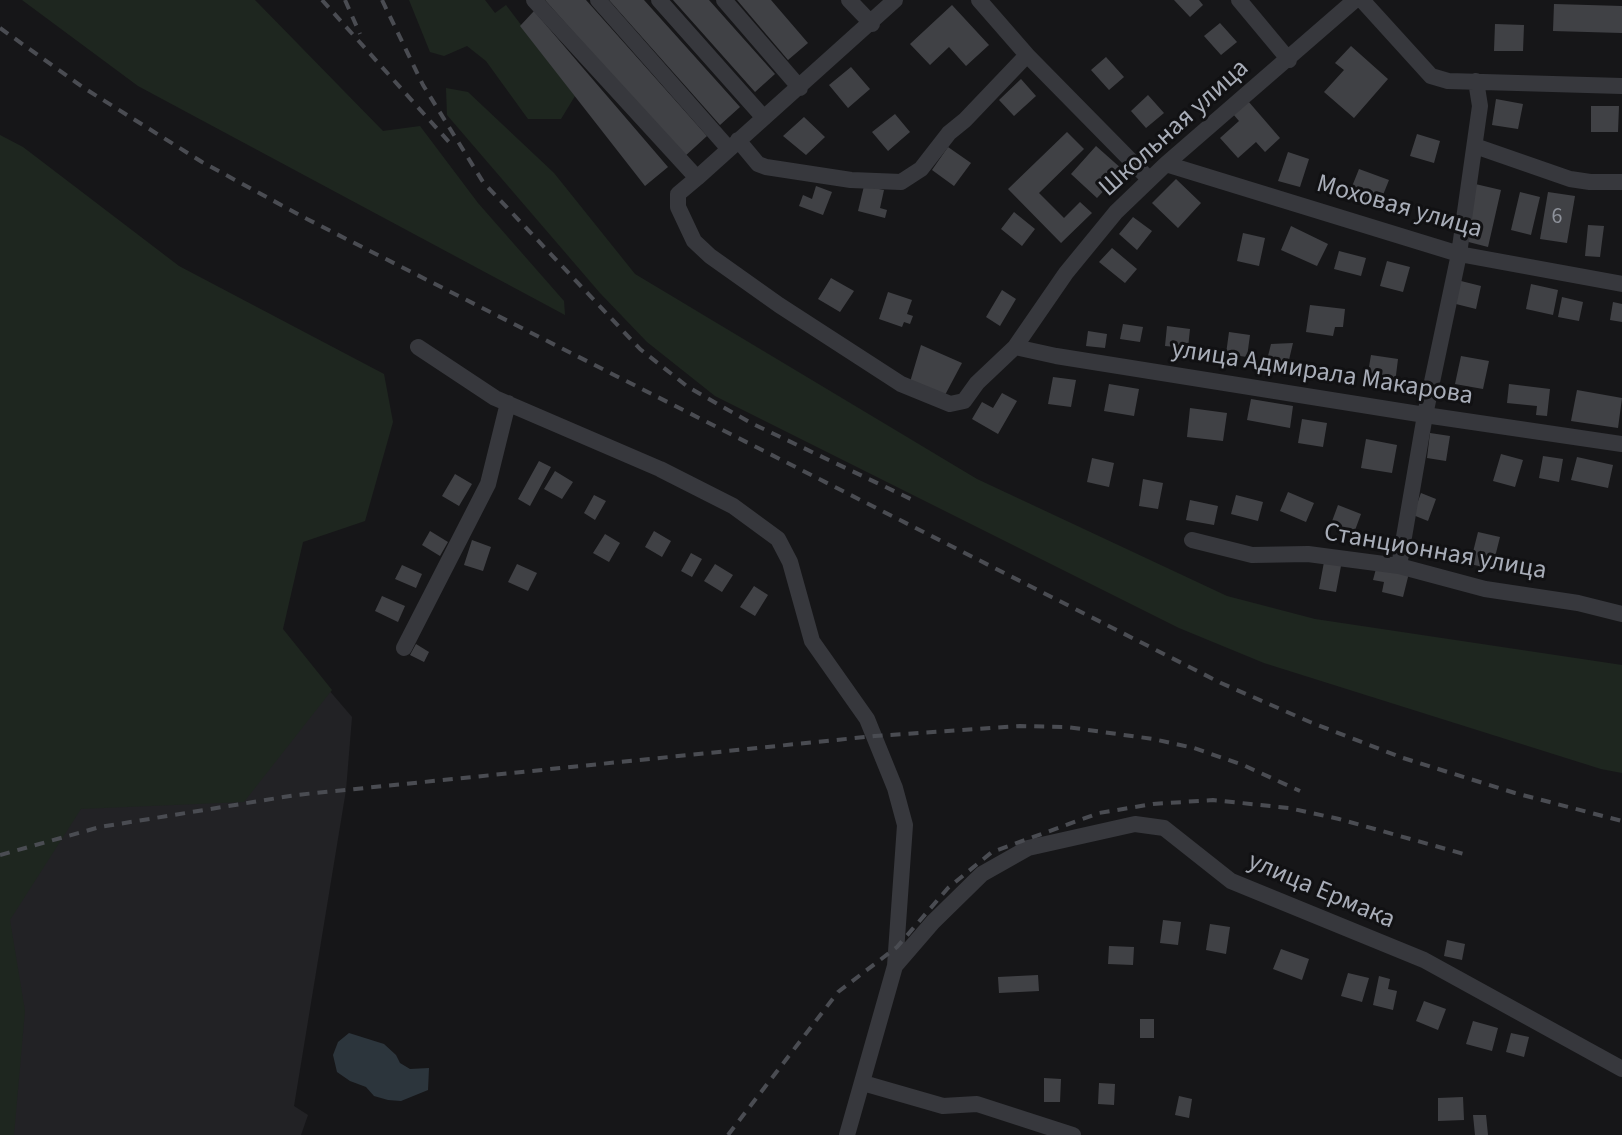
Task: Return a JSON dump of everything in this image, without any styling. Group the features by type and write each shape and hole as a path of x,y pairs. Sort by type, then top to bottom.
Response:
{"street":[{"path":"534,0 697,178"},
{"path":"598,0 734,144 758,164 851,180 901,182 921,169 949,133 1027,55"},
{"path":"659,0 764,118"},
{"path":"724,0 800,88"},
{"path":"849,0 872,24"},
{"name":"Школьная улица","path":"895,0 872,24 678,194 678,207 694,241 710,256 901,384 950,404 964,401 977,383 1015,347 1086,249 1116,212 1149,179 1355,0"},
{"path":"979,0 1027,55 1149,179"},
{"path":"1239,0 1289,60"},
{"path":"1362,0 1431,76 1448,81 1622,86"},
{"path":"1399,566 1425,415 1459,254 1480,106 1476,81"},
{"path":"1475,146 1570,179 1622,182"},
{"name":"Моховая улица","path":"1166,164 1459,254 1622,284"},
{"path":"418,347 495,398 660,469 733,506 778,539 790,562 812,641 867,719 905,825 895,966 847,1135"},
{"name":"улица Адмирала Макарова","path":"1015,347 1425,415 1622,444"},
{"path":"404,648 488,484 508,403"},
{"name":"Станционная улица","path":"1192,540 1252,555 1308,554 1399,566 1485,589 1578,603 1622,614"},
{"name":"улица Ермака","path":"895,966 933,922 982,874 1028,848 1135,824 1164,828 1231,881 1424,960 1622,1069"},
{"path":"863,1083 943,1106 977,1104 1073,1135"}],"shaded area":[{"path":"22,0 255,0 383,131 420,126 478,203 564,301 565,315 138,86"},
{"path":"409,0 485,0 495,13 506,5 575,96 561,119 528,119 486,61 467,46 444,56 430,52"},
{"path":"446,88 468,92 554,173 635,274 977,479 1227,596 1315,619 1622,665 1622,773 1264,663 1179,628 715,396 647,342 600,293 447,115"},
{"path":"0,135 23,147 179,266 384,374 393,422 365,521 303,542 283,629 332,690 244,802 81,809 10,920 25,1011 14,1135 0,1135"},
{"path":"0,426 165,499 352,717 346,790 294,1106 308,1115 301,1135 0,1135"},
{"path":"349,1033 384,1044 400,1063 410,1069 429,1068 428,1090 401,1101 388,1100 374,1096 366,1087 337,1072 333,1055 338,1042"}],"building":[{"path":"545,0 586,0 707,136 684,157"},
{"path":"609,0 644,0 740,107 720,125"},
{"path":"673,0 709,0 775,74 755,92"},
{"path":"737,0 771,0 808,43 788,60"},
{"path":"1174,0 1199,0 1203,5 1190,17"},
{"path":"1554,4 1622,6 1622,33 1553,31"},
{"path":"952,5 989,45 966,66 949,47 930,65 910,44"},
{"path":"534,11 668,167 645,186 520,26"},
{"path":"1220,23 1237,42 1221,55 1204,36"},
{"path":"1495,24 1524,25 1523,51 1494,51"},
{"path":"1351,46 1388,79 1354,118 1324,92 1344,70 1335,63"},
{"path":"1106,57 1124,77 1109,90 1091,70"},
{"path":"851,67 870,89 848,108 829,85"},
{"path":"1021,79 1036,96 1014,116 999,100"},
{"path":"1148,95 1164,113 1146,128 1131,111"},
{"path":"1496,99 1523,104 1518,129 1492,125"},
{"path":"1248,101 1280,138 1265,152 1256,142 1238,158 1220,138 1239,121 1233,114"},
{"path":"1591,106 1619,106 1618,132 1591,132"},
{"path":"895,114 910,132 888,151 872,132"},
{"path":"804,117 825,137 806,155 783,136"},
{"path":"1067,132 1084,149 1039,193 1064,218 1080,202 1092,213 1061,243 1008,189"},
{"path":"1417,134 1440,141 1434,163 1410,156"},
{"path":"1096,146 1123,170 1097,198 1071,174"},
{"path":"948,147 971,163 954,186 932,170"},
{"path":"1288,152 1309,159 1300,187 1278,181"},
{"path":"1359,169 1389,180 1379,205 1349,194"},
{"path":"1176,179 1201,203 1178,228 1152,203"},
{"path":"1471,183 1501,190 1488,247 1457,239"},
{"path":"816,186 832,192 823,215 799,206 803,195 812,199"},
{"path":"864,186 884,190 880,208 887,210 885,218 858,211"},
{"path":"1520,192 1540,197 1531,235 1511,230"},
{"path":"1548,192 1575,196 1567,243 1540,239"},
{"path":"1014,212 1035,229 1022,246 1001,229"},
{"path":"1133,217 1152,231 1137,250 1119,234"},
{"path":"1588,225 1604,226 1600,257 1585,256"},
{"path":"1291,226 1328,244 1317,266 1281,250"},
{"path":"1243,233 1265,238 1259,266 1237,261"},
{"path":"1112,248 1137,269 1125,283 1099,262"},
{"path":"1339,251 1366,258 1361,276 1334,269"},
{"path":"1387,261 1410,267 1403,292 1380,286"},
{"path":"831,278 854,291 840,312 818,299"},
{"path":"1457,280 1481,286 1476,309 1452,303"},
{"path":"1531,284 1558,290 1553,315 1526,309"},
{"path":"1002,290 1016,299 1000,326 986,317"},
{"path":"888,292 912,300 907,314 913,316 910,324 904,322 902,327 879,319"},
{"path":"1562,297 1583,302 1579,321 1558,317"},
{"path":"1613,302 1622,304 1622,322 1610,320"},
{"path":"1310,305 1345,309 1343,327 1335,327 1333,336 1306,332"},
{"path":"1123,324 1143,327 1140,342 1120,339"},
{"path":"1167,326 1190,329 1188,348 1165,346"},
{"path":"1088,331 1107,334 1105,348 1086,346"},
{"path":"1229,332 1250,335 1247,357 1226,354"},
{"path":"1293,343 1288,364 1266,364 1271,344"},
{"path":"921,345 962,363 945,395 910,382"},
{"path":"1371,355 1398,359 1395,383 1367,379"},
{"path":"1461,356 1489,361 1483,389 1455,384"},
{"path":"1053,377 1076,380 1071,407 1048,404"},
{"path":"1109,384 1139,389 1134,416 1104,411"},
{"path":"1509,384 1550,389 1547,416 1536,415 1537,406 1507,403"},
{"path":"1577,390 1622,398 1618,428 1571,421"},
{"path":"1002,393 1017,401 998,434 972,419 982,402 993,408"},
{"path":"1251,399 1293,406 1290,428 1247,420"},
{"path":"1190,408 1227,413 1223,441 1187,437"},
{"path":"1302,419 1327,423 1323,447 1298,443"},
{"path":"1430,433 1450,436 1446,461 1427,458"},
{"path":"1366,439 1397,445 1392,473 1361,468"},
{"path":"1501,454 1523,460 1515,487 1493,481"},
{"path":"1543,456 1563,459 1559,482 1539,478"},
{"path":"1577,457 1613,465 1608,488 1571,480"},
{"path":"1092,458 1114,463 1109,487 1087,482"},
{"path":"539,461 551,467 530,506 518,499"},
{"path":"555,471 573,482 562,499 544,489"},
{"path":"455,474 472,484 459,506 442,496"},
{"path":"1143,479 1163,483 1158,509 1139,506"},
{"path":"1288,492 1314,503 1306,522 1280,511"},
{"path":"1421,493 1436,499 1428,521 1413,515"},
{"path":"594,495 606,501 595,520 584,513"},
{"path":"1236,495 1263,502 1258,521 1231,514"},
{"path":"1190,500 1218,506 1214,525 1186,520"},
{"path":"1338,505 1361,514 1354,533 1331,524"},
{"path":"430,531 448,542 440,556 422,545"},
{"path":"654,531 671,541 662,557 645,547"},
{"path":"1478,532 1500,537 1492,569 1470,564"},
{"path":"605,534 620,543 609,562 593,553"},
{"path":"472,540 491,547 483,571 464,565"},
{"path":"691,553 702,559 692,577 681,571"},
{"path":"1324,562 1341,566 1336,592 1319,589"},
{"path":"517,564 537,573 528,591 508,582"},
{"path":"715,564 733,575 722,592 704,581"},
{"path":"402,565 422,574 416,588 395,579"},
{"path":"1377,565 1409,573 1403,597 1382,592 1384,582 1373,580"},
{"path":"754,586 768,595 755,616 740,607"},
{"path":"382,596 405,606 398,622 375,611"},
{"path":"416,644 429,652 424,662 410,655"},
{"path":"1163,920 1181,922 1178,945 1160,943"},
{"path":"1210,924 1230,927 1226,954 1206,950"},
{"path":"1447,940 1465,944 1462,960 1444,956"},
{"path":"1109,946 1134,947 1133,965 1108,964"},
{"path":"1281,949 1309,959 1302,980 1273,969"},
{"path":"1348,973 1369,978 1362,1002 1341,996"},
{"path":"1038,975 1039,991 999,993 998,977"},
{"path":"1379,976 1390,979 1388,989 1397,991 1393,1010 1373,1005"},
{"path":"1424,1001 1446,1009 1438,1030 1416,1021"},
{"path":"1140,1019 1154,1019 1154,1038 1140,1038"},
{"path":"1473,1021 1498,1028 1492,1051 1466,1044"},
{"path":"1511,1033 1529,1037 1524,1057 1506,1052"},
{"path":"1044,1078 1061,1079 1060,1102 1044,1102"},
{"path":"1099,1083 1115,1084 1114,1105 1098,1104"},
{"path":"1179,1096 1192,1099 1189,1118 1175,1115"},
{"path":"1463,1097 1464,1120 1438,1121 1438,1098"},
{"path":"1473,1115 1486,1115 1488,1135 1475,1135"}],"railway":[{"path":"322,0 449,142"},
{"path":"345,0 360,34"},
{"path":"382,0 423,85 483,182 640,349 688,387 751,423 915,501"},
{"path":"0,28 84,88 202,162 307,219 1221,683 1403,758 1515,793 1622,821"},
{"path":"0,855 100,827 296,795 875,736 1020,726 1067,727 1194,748 1243,765 1300,791"},
{"path":"728,1135 838,992 897,947 948,888 992,852 1099,813 1153,804 1213,800 1289,808 1464,854"}]}
